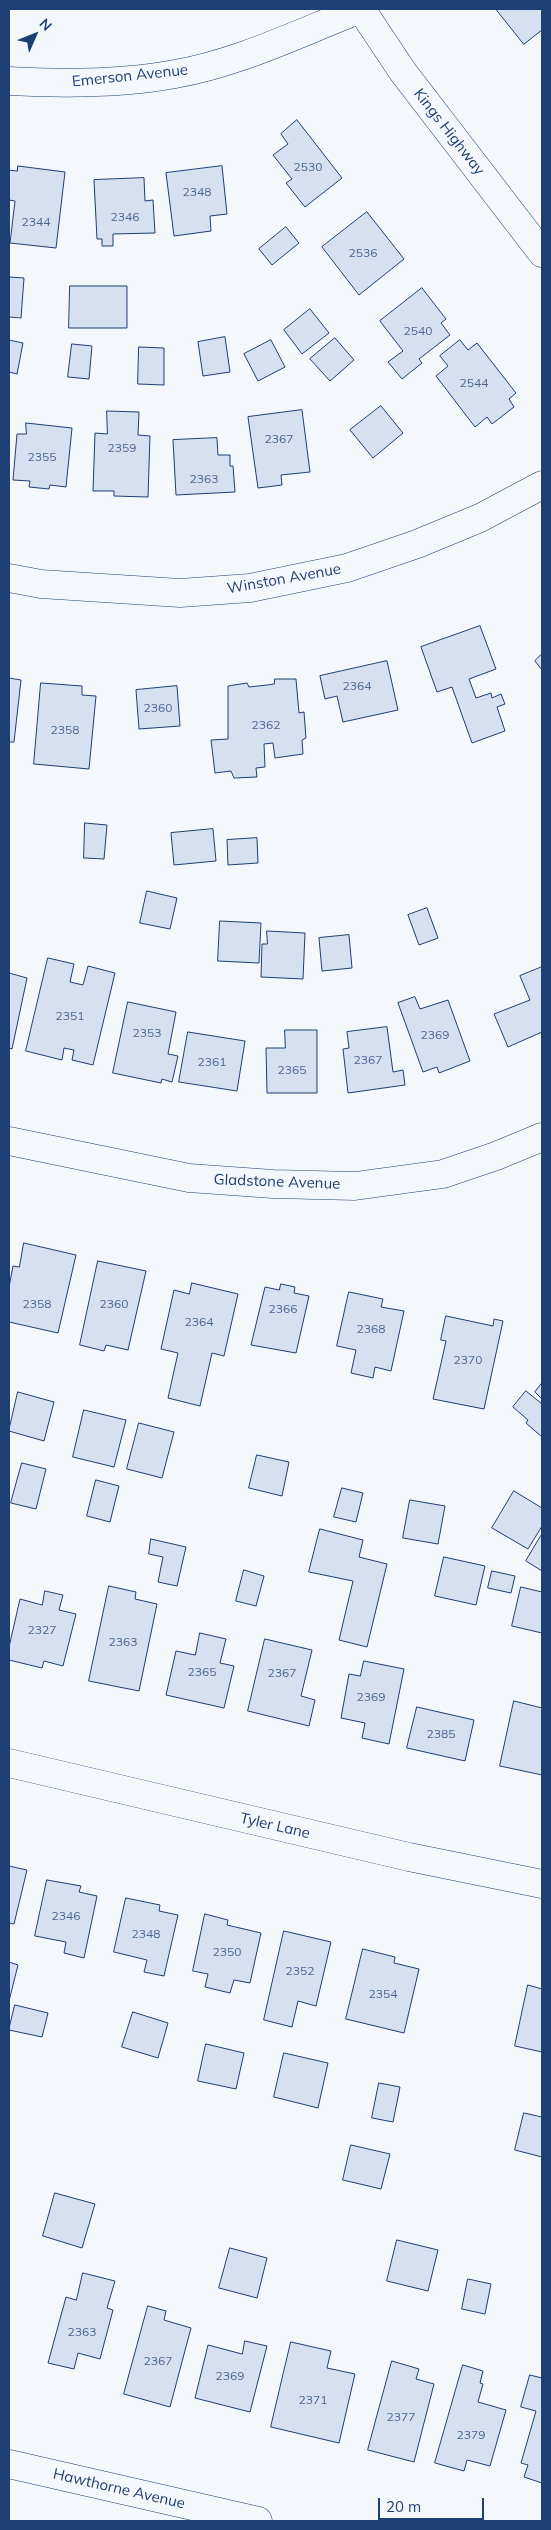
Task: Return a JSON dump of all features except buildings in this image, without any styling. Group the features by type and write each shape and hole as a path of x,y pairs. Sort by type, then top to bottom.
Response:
{"street":[{"name":"Emerson Avenue","path":"9,81 46,83 112,81 175,74 230,60 361,9"},
{"name":"Kings Highway","path":"361,9 403,72 542,253"},
{"name":"Winston Avenue","path":"9,578 41,584 180,593 250,588 347,568 417,544 480,518 542,485"},
{"name":"Gladstone Avenue","path":"9,1141 189,1178 272,1184 355,1186 443,1174 496,1156 542,1136"},
{"name":"Tyler Lane","path":"9,1764 408,1857 542,1884"},
{"name":"Hawthorne Avenue","path":"9,2464 258,2521"}]}
